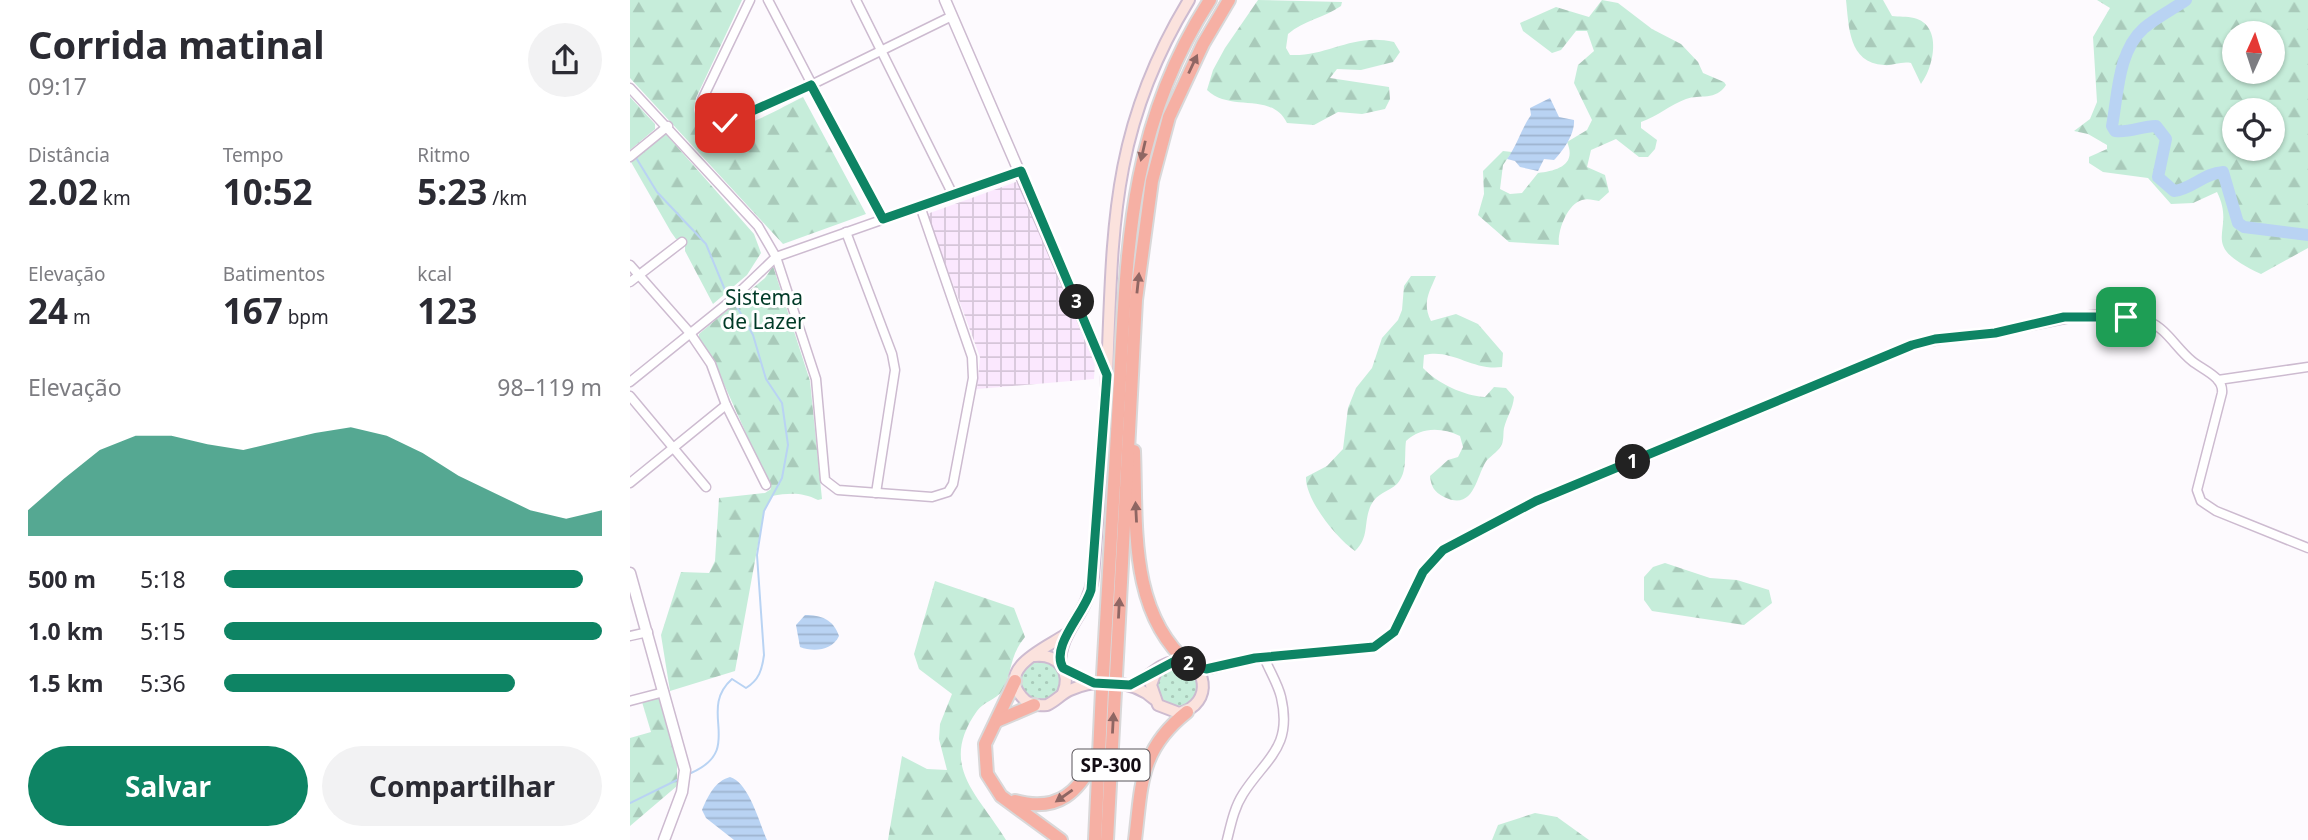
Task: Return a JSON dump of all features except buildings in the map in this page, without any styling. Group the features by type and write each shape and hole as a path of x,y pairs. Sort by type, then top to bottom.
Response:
{"highway":[{"name":"SP-300","path":"1107,840 1106,683 1130,220 1148,132 1169,79 1210,0"},
{"name":"SP-300","path":"1094,840 1136,300 1152,181 1169,117 1203,44 1229,0"},
{"path":"1129,397 1134,425 1140,571 1161,631 1191,666"},
{"path":"1015,681 999,720 985,744 985,765 990,782 1005,798 1061,840"},
{"path":"999,720 1034,705"},
{"path":"1135,840 1143,783 1152,750 1161,735 1186,712"},
{"path":"1005,798 1031,806 1059,801 1080,783 1100,747"}],"main road":[{"path":"1106,683 1063,693 1053,702 1034,705 1021,696 1015,681 1020,665 1067,633 1080,617 1091,590 1107,375 1110,260 1122,166 1142,93 1167,37 1189,0"},
{"path":"1063,693 1066,681 1061,648 1067,633"},
{"path":"1034,656 1048,656 1062,666 1106,683 1130,685 1172,713 1186,712 1200,699 1202,680 1191,666 1168,663 1130,685"},
{"path":"1154,699 1151,685 1156,671"}],"street":[{"path":"750,0 702,100 702,117 715,125 811,85 952,16"},
{"path":"768,0 883,219"},
{"path":"856,0 953,195"},
{"path":"945,0 1107,375"},
{"path":"630,88 758,226 776,257 816,379 825,480 830,486 876,493 932,496 948,492 953,484 973,378 971,357 920,206"},
{"path":"630,157 668,126"},
{"path":"630,382 752,282 776,257 1021,171"},
{"path":"846,232 892,354 895,370 876,493"},
{"path":"630,282 681,242"},
{"path":"630,265 690,333 711,364 726,405 766,485"},
{"path":"1191,666 1212,669 1259,658 1374,647 1394,632 1423,572 1443,550 1536,501 1912,345 1935,339 1995,333 2064,317 2142,319 2161,329 2189,359 2216,378 2222,393 2197,490 2200,501 2216,511 2308,548"},
{"path":"2216,378 2308,367"},
{"path":"630,396 706,487"},
{"path":"630,483 726,405"},
{"path":"630,573 685,770 682,792 664,840"},
{"path":"630,636 648,632"},
{"path":"1227,840 1233,814 1243,794 1275,755 1284,724 1281,697 1259,658"},
{"path":"1202,680 1212,669"},
{"path":"630,701 664,692"}],"shaded area":[{"path":"1019,181 1095,361 1094,379 977,389 980,357 927,214"}],"green space":[{"path":"630,0 742,0 696,98 694,110 697,121 707,128 734,128 803,97 866,214 783,244 630,78"},
{"path":"1258,0 1342,2 1341,6 1288,34 1286,48 1290,55 1303,55 1366,40 1394,42 1400,52 1393,62 1361,70 1337,69 1330,78 1389,87 1390,99 1385,109 1362,114 1338,112 1314,125 1287,123 1280,113 1271,108 1227,100 1207,90 1213,70 1225,48"},
{"path":"1602,0 1618,3 1652,29 1681,44 1698,62 1703,73 1726,85 1718,93 1686,99 1641,122 1641,128 1657,140 1655,149 1648,157 1639,157 1616,139 1591,150 1587,167 1605,175 1609,192 1599,201 1584,199 1572,207 1561,226 1559,245 1509,242 1478,215 1484,194 1483,171 1503,151 1512,152 1503,165 1500,189 1510,194 1522,193 1538,173 1552,171 1567,161 1567,142 1587,130 1592,120 1574,83 1578,65 1594,51 1587,31 1576,31 1561,50 1552,53 1523,31 1520,23 1556,7 1589,17"},
{"path":"1846,0 1883,0 1892,16 1911,17 1923,22 1929,29 1933,47 1929,68 1921,84 1911,63 1884,65 1863,58 1853,42"},
{"path":"2097,0 2308,0 2308,248 2261,274 2241,263 2223,246 2222,206 2217,192 2193,203 2171,204 2148,178 2103,172 2089,163 2089,157 2107,149 2107,145 2088,134 2074,131 2090,119 2097,102 2093,37 2110,8"},
{"path":"630,97 655,124 655,129 630,150"},
{"name":"Sistema de Lazer","path":"665,133 754,234 761,253 747,275 713,304 685,251 685,241 676,239 671,232 631,162"},
{"path":"773,266 810,381 822,499 795,494 772,496 764,511 735,671 670,691 661,635 681,572 709,573 715,561 719,498 765,493 771,489 715,364 699,342 699,334 765,278"},
{"path":"1411,276 1436,276 1427,303 1431,321 1456,314 1478,324 1503,353 1502,367 1481,366 1444,354 1434,354 1424,355 1423,368 1443,384 1468,394 1485,397 1494,387 1506,388 1514,397 1502,444 1487,460 1473,490 1462,500 1454,500 1438,493 1432,486 1430,476 1448,460 1458,457 1463,447 1460,436 1432,430 1418,433 1406,441 1404,469 1400,479 1373,501 1365,535 1355,551 1339,537 1316,507 1306,477 1327,466 1343,449 1348,408 1356,388 1372,368 1382,338 1398,320 1402,310 1404,286"},
{"path":"1665,563 1710,578 1737,580 1769,590 1772,603 1744,625 1652,611 1644,600 1644,577 1653,567"},
{"path":"935,581 1014,608 1025,637 1013,659 1002,691 977,711 966,730 961,748 966,779 1006,840 888,840 902,756 927,769 947,770 939,739 940,724 952,694 919,669 914,654"},
{"path":"1041,659 1056,665 1062,680 1056,695 1041,701 1026,695 1020,680 1026,665"},
{"path":"1177,666 1192,672 1198,687 1192,702 1177,708 1162,702 1156,687 1162,672"},
{"path":"661,697 677,761 677,786 630,826 630,738 651,732 642,702"},
{"path":"1535,813 1557,817 1589,840 1492,840 1498,825"}],"water":[{"path":"1550,98 1559,117 1574,120 1570,136 1554,160 1544,159 1538,171 1520,167 1515,161 1507,159 1531,115 1530,108"},
{"path":"805,615 821,617 830,622 839,636 836,641 822,649 800,647 796,625"},
{"path":"730,777 743,787 748,795 767,840 734,840 706,818 702,810 710,794 720,782"}],"waterway":[{"path":"2186,0 2154,20 2135,38 2120,74 2112,126 2115,131 2156,126 2166,139 2158,177 2174,191 2223,172 2238,223 2244,227 2308,235"},
{"path":"635,156 657,192 706,244 725,290"},
{"path":"691,773 707,763 716,753 719,741 718,704 722,691 732,679 746,688 754,682 761,670 764,655 757,555 764,511 782,478 788,445 782,403 766,379 753,335 737,307"},
{"path":"630,803 679,779"}],"route":[{"path":"725,123 811,85 883,219 1021,171 1107,375 1091,590 1080,617 1063,640 1060,656 1063,668 1094,683 1130,685 1144,680 1161,666 1175,661 1198,669 1212,669 1255,658 1374,647 1387,640 1394,632 1423,572 1443,550 1536,501 1912,345 1935,339 1995,333 2064,317 2126,317"}]}
